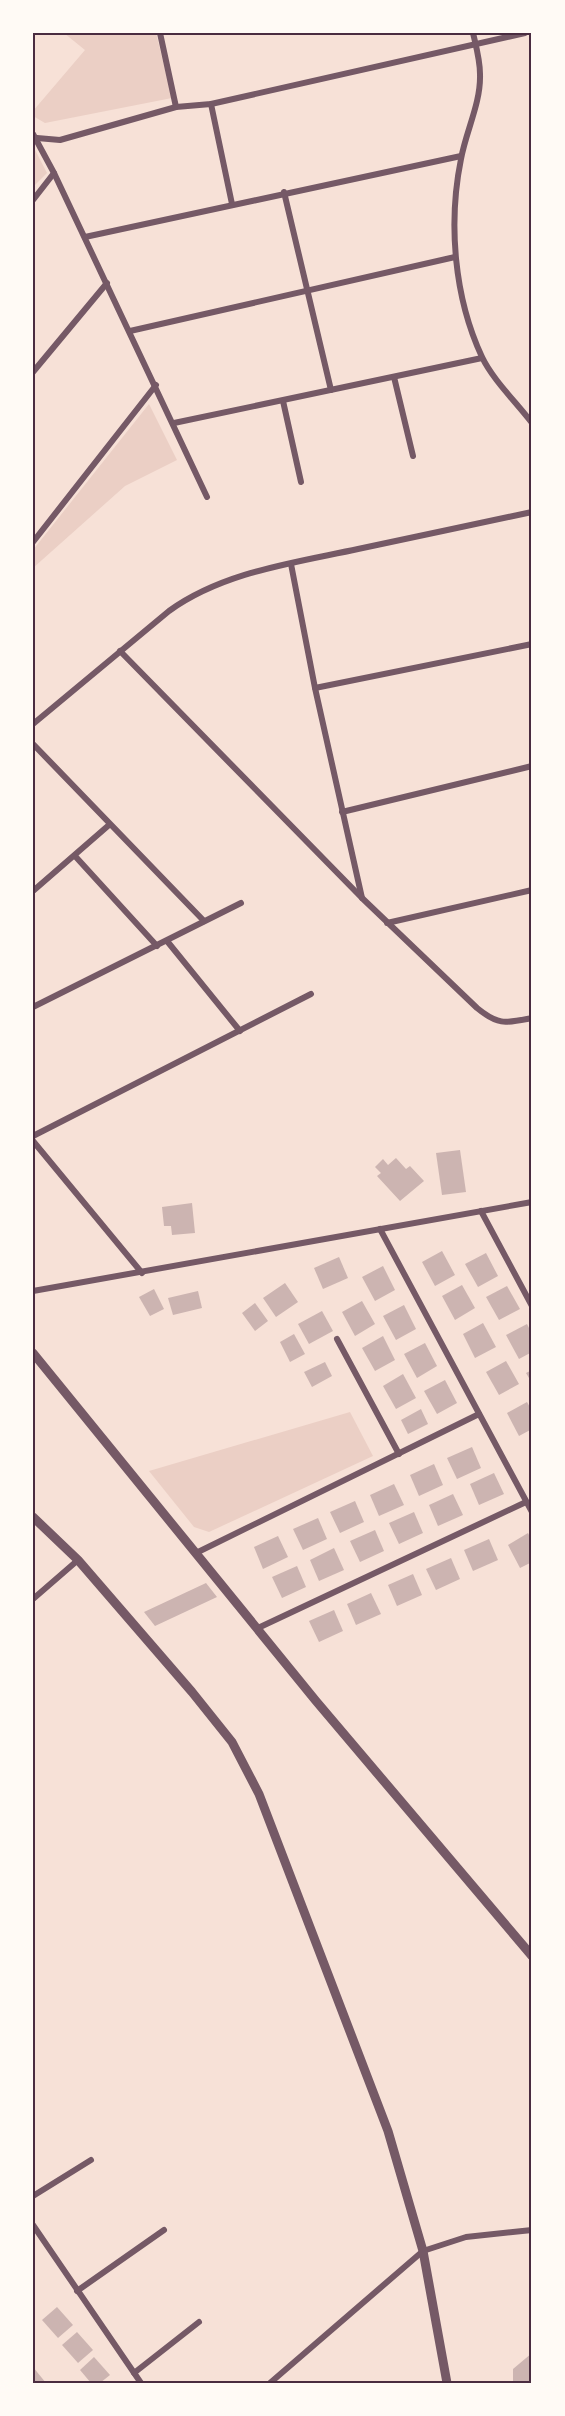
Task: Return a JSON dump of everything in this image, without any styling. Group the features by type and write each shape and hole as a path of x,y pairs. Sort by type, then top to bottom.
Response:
{"street":[{"path":"160,33 176,107"},
{"path":"473,33 480,74 456,187 455,257 463,301 482,358 532,423"},
{"path":"35,136 60,140 176,107 211,104 525,33"},
{"path":"211,104 232,204"},
{"path":"35,136 156,385 207,496"},
{"path":"85,237 284,192 461,156"},
{"path":"33,200 54,173"},
{"path":"284,192 331,390"},
{"path":"130,331 455,257"},
{"path":"33,372 107,283"},
{"path":"174,423 482,358"},
{"path":"394,377 413,456"},
{"path":"33,542 156,385"},
{"path":"282,401 302,482"},
{"path":"33,724 191,595 216,583 291,564 532,512"},
{"path":"291,564 315,688 362,898"},
{"path":"315,688 532,644"},
{"path":"120,651 387,923 489,1017 505,1023 532,1018"},
{"path":"33,744 204,921"},
{"path":"342,812 532,766"},
{"path":"33,891 109,825"},
{"path":"75,856 157,946"},
{"path":"387,923 532,890"},
{"path":"33,1007 241,903"},
{"path":"167,941 240,1031"},
{"path":"33,1136 311,994"},
{"path":"33,1141 142,1273"},
{"path":"33,1291 532,1202"},
{"path":"482,1211 532,1306"},
{"path":"380,1229 532,1512"},
{"path":"337,1339 399,1454"},
{"path":"33,1353 198,1552 316,1701 532,1956"},
{"path":"198,1552 479,1414"},
{"path":"258,1628 526,1502"},
{"path":"33,1517 78,1560 232,1743 260,1794 388,2132 423,2251 447,2383"},
{"path":"33,1599 78,1560"},
{"path":"33,2196 91,2160"},
{"path":"33,2225 141,2383"},
{"path":"77,2291 164,2230"},
{"path":"270,2383 423,2251 466,2236 532,2230"},
{"path":"134,2373 199,2322"}],"shaded area":[{"path":"64,33 156,33 172,98 45,123 33,116 33,111 85,50"},
{"path":"33,146 47,173 33,187"},
{"path":"149,404 177,460 125,486 33,568 33,550"},
{"path":"350,1412 373,1456 209,1532 194,1527 149,1471"}],"building":[{"path":"460,1150 466,1192 442,1195 436,1153"},
{"path":"396,1158 406,1169 410,1166 424,1181 400,1201 377,1176 381,1173 375,1167 383,1159 388,1165"},
{"path":"192,1203 195,1233 172,1235 171,1226 164,1226 162,1207"},
{"path":"442,1251 455,1275 435,1286 422,1262"},
{"path":"486,1253 498,1276 478,1287 465,1264"},
{"path":"339,1257 348,1278 323,1289 314,1268"},
{"path":"383,1266 395,1290 375,1301 362,1277"},
{"path":"285,1283 298,1302 276,1317 263,1298"},
{"path":"462,1285 475,1308 455,1320 442,1296"},
{"path":"507,1286 520,1309 499,1320 486,1297"},
{"path":"154,1289 164,1309 150,1316 139,1297"},
{"path":"198,1291 202,1308 173,1315 168,1298"},
{"path":"362,1301 375,1324 355,1336 342,1312"},
{"path":"255,1303 268,1321 255,1331 242,1313"},
{"path":"404,1305 416,1329 396,1340 383,1316"},
{"path":"322,1311 333,1331 309,1344 298,1324"},
{"path":"483,1323 496,1347 475,1358 463,1334"},
{"path":"527,1324 532,1334 532,1352 519,1359 506,1335"},
{"path":"294,1334 305,1354 290,1362 280,1342"},
{"path":"383,1336 395,1360 375,1371 362,1348"},
{"path":"425,1343 437,1366 417,1378 404,1354"},
{"path":"506,1361 519,1384 499,1395 486,1372"},
{"path":"325,1362 332,1376 312,1387 304,1372"},
{"path":"532,1370 532,1383 526,1373"},
{"path":"403,1374 416,1398 396,1409 383,1386"},
{"path":"445,1380 457,1403 437,1414 424,1391"},
{"path":"527,1402 532,1411 532,1429 519,1436 507,1413"},
{"path":"421,1409 428,1424 408,1434 401,1420"},
{"path":"472,1447 481,1468 457,1479 447,1458"},
{"path":"434,1464 443,1485 419,1496 410,1475"},
{"path":"494,1473 504,1494 479,1505 470,1484"},
{"path":"394,1484 404,1505 379,1516 370,1495"},
{"path":"453,1494 463,1515 438,1526 429,1505"},
{"path":"355,1501 364,1522 340,1533 330,1512"},
{"path":"414,1512 423,1533 399,1544 389,1523"},
{"path":"318,1518 327,1539 303,1550 293,1529"},
{"path":"375,1530 384,1551 360,1562 350,1541"},
{"path":"528,1533 532,1541 532,1562 520,1568 508,1545"},
{"path":"278,1536 288,1557 263,1569 254,1547"},
{"path":"489,1539 498,1560 473,1571 464,1550"},
{"path":"334,1548 344,1570 319,1581 310,1560"},
{"path":"451,1558 460,1579 436,1590 426,1569"},
{"path":"297,1566 306,1587 282,1598 272,1577"},
{"path":"413,1574 422,1595 397,1606 388,1585"},
{"path":"206,1583 217,1597 155,1626 144,1612"},
{"path":"371,1593 381,1614 356,1625 347,1604"},
{"path":"334,1610 343,1631 319,1642 309,1621"},
{"path":"57,2307 73,2325 58,2338 42,2320"},
{"path":"77,2332 93,2350 78,2363 62,2345"},
{"path":"532,2353 532,2383 513,2383 513,2369"},
{"path":"94,2357 110,2375 100,2383 91,2383 80,2370"},
{"path":"33,2367 46,2383 33,2383"}]}
